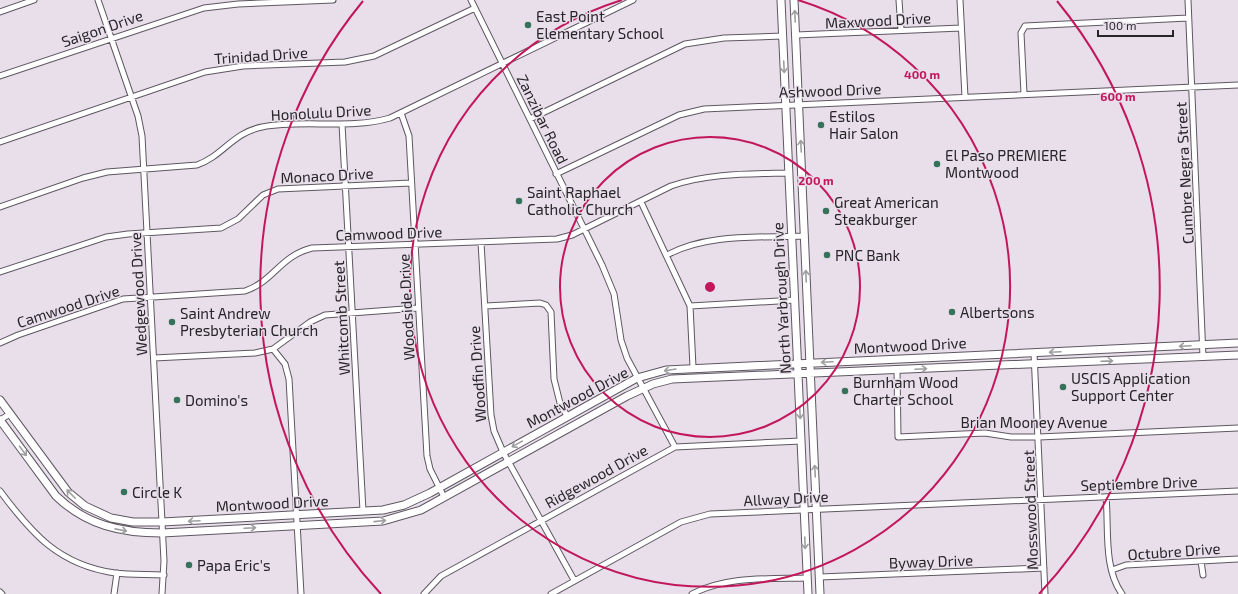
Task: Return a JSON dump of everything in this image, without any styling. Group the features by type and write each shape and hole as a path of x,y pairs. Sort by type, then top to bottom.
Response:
{"main road":[{"name":"North Yarbrough Drive","path":"781,0 808,594"},
{"name":"North Yarbrough Drive","path":"794,0 820,594"},
{"name":"Montwood Drive","path":"0,400 64,486 85,506 104,516 120,520 162,522 383,510 404,505 420,499 637,378 666,370 693,367 1238,343"},
{"name":"Montwood Drive","path":"0,420 56,496 78,514 109,528 137,532 162,533 297,526 383,521 421,510 642,388 672,379 1238,355"},
{"path":"234,518 235,529"}],"street":[{"path":"0,12 34,0"},
{"name":"Wedgewood Drive","path":"98,0 140,124 144,169 162,522 164,575 162,594"},
{"name":"Saigon Drive","path":"0,76 192,11 214,6 334,0"},
{"name":"Zanzibar Road","path":"471,0 584,229 614,294 622,347 674,447"},
{"name":"Honolulu Drive","path":"0,207 93,175 144,169 192,166 202,163 215,156 242,134 262,127 381,121 401,113 633,0"},
{"path":"899,0 900,30"},
{"path":"960,0 964,96"},
{"name":"Cumbre Negra Street","path":"1188,0 1203,357"},
{"name":"Trinidad Drive","path":"0,142 220,68 360,60 384,52 475,8"},
{"path":"1024,94 1021,33 1025,26 1188,18"},
{"name":"Maxwood Drive","path":"796,35 961,28"},
{"path":"530,119 685,44 724,38 783,36"},
{"name":"Ashwood Drive","path":"556,174 685,113 714,108 1238,84"},
{"name":"Woodside Drive","path":"401,113 409,136 426,456 430,470 444,497"},
{"name":"Whitcomb Street","path":"342,124 363,511"},
{"name":"Camwood Drive","path":"0,343 18,335 116,301 150,297 245,291 263,283 287,259 303,250 349,246 557,239 572,235 671,186 700,178 789,173"},
{"name":"Monaco Drive","path":"0,272 92,240 118,235 221,228 238,219 263,195 278,189 411,183"},
{"path":"641,202 690,306 693,367"},
{"path":"667,255 685,246 704,241 805,236"},
{"name":"Woodfin Drive","path":"481,242 491,415 494,431 508,462 574,580"},
{"path":"690,306 795,300"},
{"path":"485,306 540,303 548,307 551,312 556,390 567,416"},
{"path":"154,358 249,353 273,349 317,318 330,314 352,311 418,308"},
{"path":"273,349 282,359 289,379 301,594"},
{"name":"Mosswood Street","path":"1034,352 1042,499 1045,594"},
{"name":"Brian Mooney Avenue","path":"898,370 898,437 985,433 1011,437 1039,437 1238,428"},
{"path":"0,420 10,414"},
{"name":"Ridgewood Drive","path":"424,594 441,576 674,447 801,441"},
{"path":"0,491 30,531 52,549 86,566 118,573 164,575"},
{"name":"Septiembre Drive","path":"1042,499 1238,491"},
{"path":"1106,497 1109,555 1114,581 1122,594"},
{"name":"Allway Drive","path":"551,594 574,580 691,518 710,514 1042,499"},
{"name":"Octubre Drive","path":"1112,570 1126,565 1238,559"},
{"path":"1201,561 1203,575"},
{"name":"Byway Drive","path":"820,577 1044,568"},
{"path":"114,594 118,573"},
{"path":"692,594 712,585 728,582 807,578"}],"place":[{"name":"East Point Elementary School","path":"528,25"},
{"name":"Estilos Hair Salon","path":"821,125"},
{"name":"El Paso PREMIERE Montwood","path":"937,164"},
{"name":"Saint Raphael Catholic Church","path":"519,201"},
{"name":"Great American Steakburger","path":"826,211"},
{"name":"PNC Bank","path":"827,255"},
{"name":"Albertsons","path":"952,312"},
{"name":"Saint Andrew Presbyterian Church","path":"172,322"},
{"name":"USCIS Application Support Center","path":"1063,387"},
{"name":"Burnham Wood Charter School","path":"845,391"},
{"name":"Domino's","path":"177,400"},
{"name":"Circle K","path":"124,492"},
{"name":"Papa Eric's","path":"189,565"}]}
